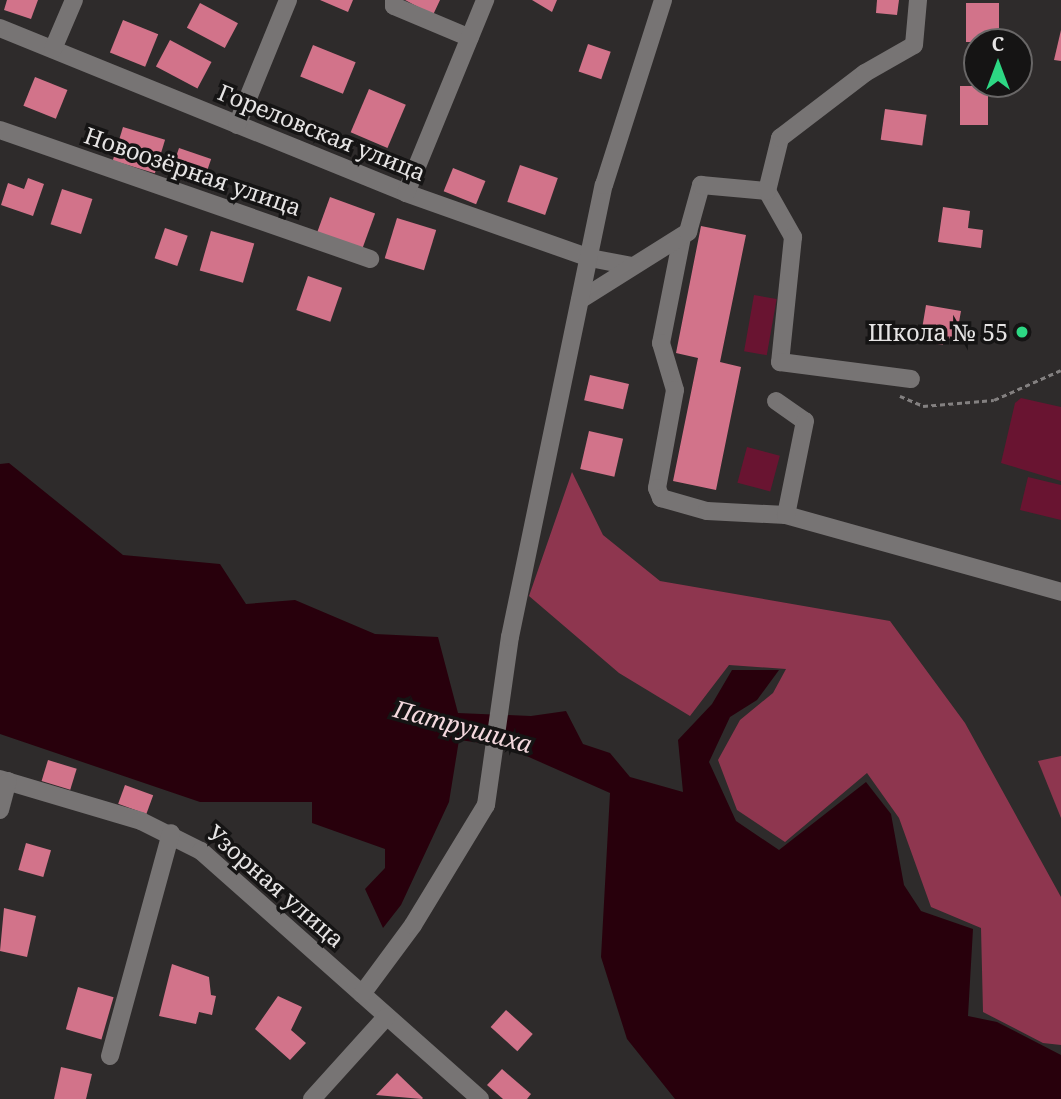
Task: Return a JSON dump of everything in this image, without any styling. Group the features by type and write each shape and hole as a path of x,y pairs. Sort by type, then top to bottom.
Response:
{"street":[{"path":"53,49 74,0"},
{"path":"237,125 288,0"},
{"path":"394,0 394,6 470,38"},
{"path":"407,193 485,0"},
{"path":"362,994 413,925 486,805 496,761 501,706 604,185 663,0"},
{"path":"902,378 780,362 793,237 766,191 780,138 865,73 914,45 918,0"},
{"name":"Гореловская улица","path":"0,28 407,193 590,258 632,266"},
{"name":"Новоозёрная улица","path":"0,130 370,259"},
{"path":"766,191 701,186 682,237 661,343 676,390 657,488 660,498 707,511 786,515 1061,592"},
{"path":"580,300 682,237"},
{"path":"776,401 805,421 786,515"},
{"path":"0,810 4,780"},
{"name":"Узорная улица","path":"4,780 171,833 235,877 386,1017 480,1099"},
{"path":"110,1056 171,833"},
{"path":"312,1099 386,1017"}],"path":[{"path":"902,378 901,400 923,406 994,400 1061,370"}],"shaded area":[{"path":"754,295 777,299 767,355 744,351"},
{"path":"1021,398 1061,407 1061,481 1001,463 1015,403"},
{"path":"747,447 780,456 770,492 737,483"},
{"path":"572,472 603,535 660,581 890,621 965,723 1061,897 1061,1045 1043,1043 983,1012 981,928 931,907 899,818 867,773 785,842 737,810 718,760 740,720 773,693 786,669 729,665 690,716 619,673 529,596"},
{"path":"1028,477 1061,485 1061,520 1020,510"},
{"path":"1061,756 1061,818 1038,761"}],"water":[{"name":"Патрушиха","path":"9,463 123,555 220,564 246,604 295,600 375,634 438,637 458,713 531,716 566,711 583,744 610,753 630,777 683,792 678,740 712,704 732,670 779,670 757,700 730,717 709,762 736,821 779,850 866,782 891,814 904,885 921,911 973,929 968,1016 997,1022 1061,1055 1061,1099 675,1099 627,1039 601,957 610,793 504,746 459,740 449,802 401,905 383,928 365,889 385,868 385,849 312,823 312,802 200,802 0,734 0,464"}],"building":[{"path":"7,0 38,0 31,19 4,10"},
{"path":"320,0 353,0 348,12"},
{"path":"405,0 440,0 433,15"},
{"path":"532,0 557,0 552,12"},
{"path":"877,0 899,0 897,15 876,13"},
{"path":"200,3 238,23 225,48 187,28"},
{"path":"966,3 999,3 999,28 966,28"},
{"path":"123,20 158,34 145,67 110,52"},
{"path":"1061,30 1061,61 1054,60"},
{"path":"170,40 211,62 197,89 156,66"},
{"path":"588,44 611,52 601,79 579,71"},
{"path":"313,45 356,62 343,94 300,77"},
{"path":"35,77 67,90 56,119 23,106"},
{"path":"960,86 963,86 963,98 988,98 988,125 960,125"},
{"path":"369,89 406,105 387,148 351,132"},
{"path":"885,109 927,115 922,146 881,140"},
{"path":"123,127 165,140 155,173 113,160"},
{"path":"179,148 211,159 202,186 170,175"},
{"path":"520,165 558,178 545,215 507,202"},
{"path":"453,168 485,181 476,204 444,191"},
{"path":"28,178 44,184 33,216 1,205 8,183 24,189"},
{"path":"62,189 92,199 81,234 51,224"},
{"path":"330,197 375,213 362,249 317,233"},
{"path":"943,207 970,211 968,228 983,230 981,248 938,242"},
{"path":"397,218 436,230 424,270 385,258"},
{"path":"701,226 746,235 720,362 741,367 716,490 673,481 698,358 676,353"},
{"path":"165,228 188,236 177,266 155,258"},
{"path":"211,231 254,243 243,283 200,270"},
{"path":"308,276 342,288 330,322 296,310"},
{"path":"926,305 961,311 956,339 944,338 943,345 920,341"},
{"path":"590,375 629,384 623,409 584,400"},
{"path":"589,431 623,439 614,477 580,469"},
{"path":"48,760 77,769 70,790 42,781"},
{"path":"125,785 153,795 146,814 118,804"},
{"path":"26,843 51,850 43,877 18,870"},
{"path":"4,908 36,916 27,957 0,951"},
{"path":"172,964 209,977 211,995 216,996 212,1015 199,1012 196,1024 159,1016"},
{"path":"78,987 114,997 101,1039 66,1029"},
{"path":"278,996 302,1007 291,1030 306,1043 290,1060 255,1029"},
{"path":"506,1010 533,1034 517,1051 491,1027"},
{"path":"61,1067 92,1074 86,1099 54,1099"},
{"path":"502,1069 531,1094 527,1099 503,1099 487,1085"},
{"path":"397,1073 423,1098 422,1099 376,1095"}],"place":[{"name":"Школа № 55","path":"1022,332"}]}
